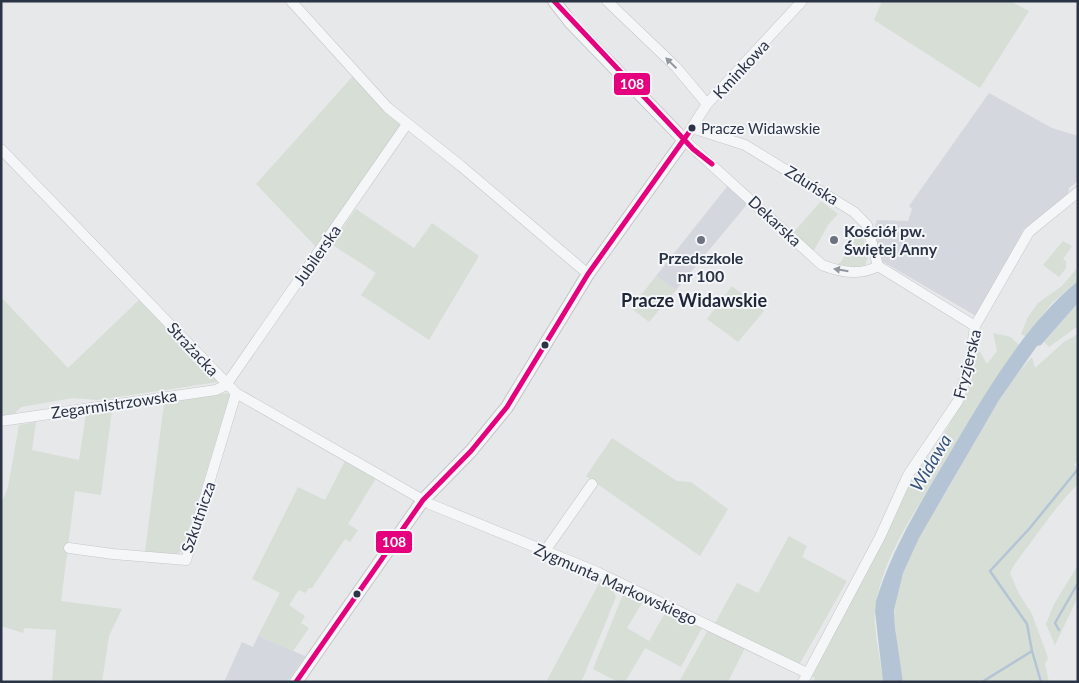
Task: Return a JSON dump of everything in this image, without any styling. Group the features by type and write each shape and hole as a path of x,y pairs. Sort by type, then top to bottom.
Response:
{"street":[{"path":"291,1 388,108 461,166 588,274"},
{"path":"296,682 423,500 471,451 507,407 588,274 684,140 584,36 554,1"},
{"path":"607,1 676,67 706,102"},
{"name":"Kminkowa","path":"684,140 706,102 802,1"},
{"name":"Jubilerska","path":"226,386 408,124"},
{"name":"Zduńska","path":"692,128 745,145 854,212 866,226 878,266"},
{"name":"Dekarska","path":"684,140 740,188 817,262 837,270 866,273 878,266"},
{"name":"Strażacka","path":"1,149 226,386 423,500"},
{"name":"Fryzjerska","path":"805,678 880,537 908,474 958,401 970,362 975,326 1029,232 1078,192"},
{"path":"878,266 975,326"},
{"name":"Zegarmistrzowska","path":"1,421 216,390 226,386"},
{"name":"Szkutnicza","path":"69,548 186,560 236,393"},
{"path":"545,551 592,484"},
{"name":"Zygmunta Markowskiego","path":"423,500 545,551 703,622 805,678"}],"shaded area":[{"path":"882,1 1010,1 1029,11 980,88 874,20"},
{"path":"353,76 401,126 317,248 256,184"},
{"path":"989,93 1052,128 1078,136 1078,181 1069,188 1068,194 1024,229 976,316 880,260 874,229 877,220 908,221 912,209 909,206"},
{"name":"Przedszkole nr 100","path":"729,184 749,202 676,290 656,276"},
{"path":"821,201 838,214 828,225 813,252 794,232"},
{"path":"356,209 414,248 432,223 479,256 429,340 361,295 376,273 331,244"},
{"path":"855,226 861,233 869,255 863,270 836,267 849,248 847,241"},
{"path":"1063,241 1072,246 1063,259 1066,261 1066,268 1059,277 1043,265"},
{"path":"1078,267 1078,281 1052,303 1026,337 1021,334 1028,317 1038,303 1062,286"},
{"path":"656,276 676,290 649,322 631,308"},
{"path":"732,286 764,311 738,342 707,319"},
{"path":"1,297 68,368 139,300 218,382 98,400 73,398 21,407 14,414 1,416"},
{"path":"1078,303 1078,326 1049,347 1044,342"},
{"path":"993,333 1011,337 1020,346 977,410 918,506 891,557 878,592 875,610 876,635 883,682 813,682 815,678 811,676 899,501 948,427 967,393 977,347 987,364 997,351"},
{"path":"1078,334 1078,460 1074,465 1078,468 1078,484 1049,517 1010,573 1018,592 1032,614 1048,658 1045,664 1049,682 903,682 896,636 895,603 901,577 913,548 988,417 1020,371 1032,357 1035,368 1064,342"},
{"path":"228,393 230,395 182,551 173,556 145,552 164,403"},
{"path":"112,410 101,495 75,491 61,601 122,609 109,636 102,682 52,682 56,630 24,628 23,633 1,626 1,504 8,487 19,425 36,422 32,450 79,460 86,414"},
{"path":"612,438 677,481 691,482 728,509 700,556 586,476"},
{"path":"345,461 376,478 348,524 358,530 350,542 345,539 312,588 309,588 305,593 299,590 289,605 305,616 301,623 309,628 293,651 261,637 259,634 280,593 252,579 298,487 325,500"},
{"path":"789,536 807,546 802,557 847,581 799,665 715,623 737,583 758,593"},
{"path":"1078,565 1078,597 1055,645 1046,624 1054,604"},
{"path":"602,578 608,580 616,597 583,678 580,682 546,682"},
{"path":"624,592 630,592 645,598 627,628 649,641 668,608 703,626 681,667 645,648 625,682 618,682 593,669"},
{"path":"709,628 746,646 728,682 679,682"},
{"path":"259,634 261,637 305,656 287,682 224,682 242,642 253,647"}],"water":[{"path":"1078,281 1078,303 1041,345 1037,346 999,400 919,538 903,573 894,610 903,682 883,682 875,611 876,601 898,545 916,510 960,435 1005,364 1040,319"}],"waterway":[{"path":"1041,682 1027,624 990,571 1029,529 1078,469"},
{"path":"1059,630 1055,623 1078,583"},
{"path":"982,682 1032,651"}],"transit line":[{"name":"108","path":"554,1 693,149 712,164"},
{"name":"108","path":"296,682 423,500 471,451 507,407 588,274 692,128"}],"place":[{"name":"Pracze Widawskie","path":"692,128"},
{"name":"Przedszkole nr 100","path":"701,240"},
{"name":"Kościół pw. Świętej Anny","path":"834,240"}],"district":[{"name":"Pracze Widawskie","path":"694,301"}],"water label":[{"name":"Widawa","path":"931,463"}]}
